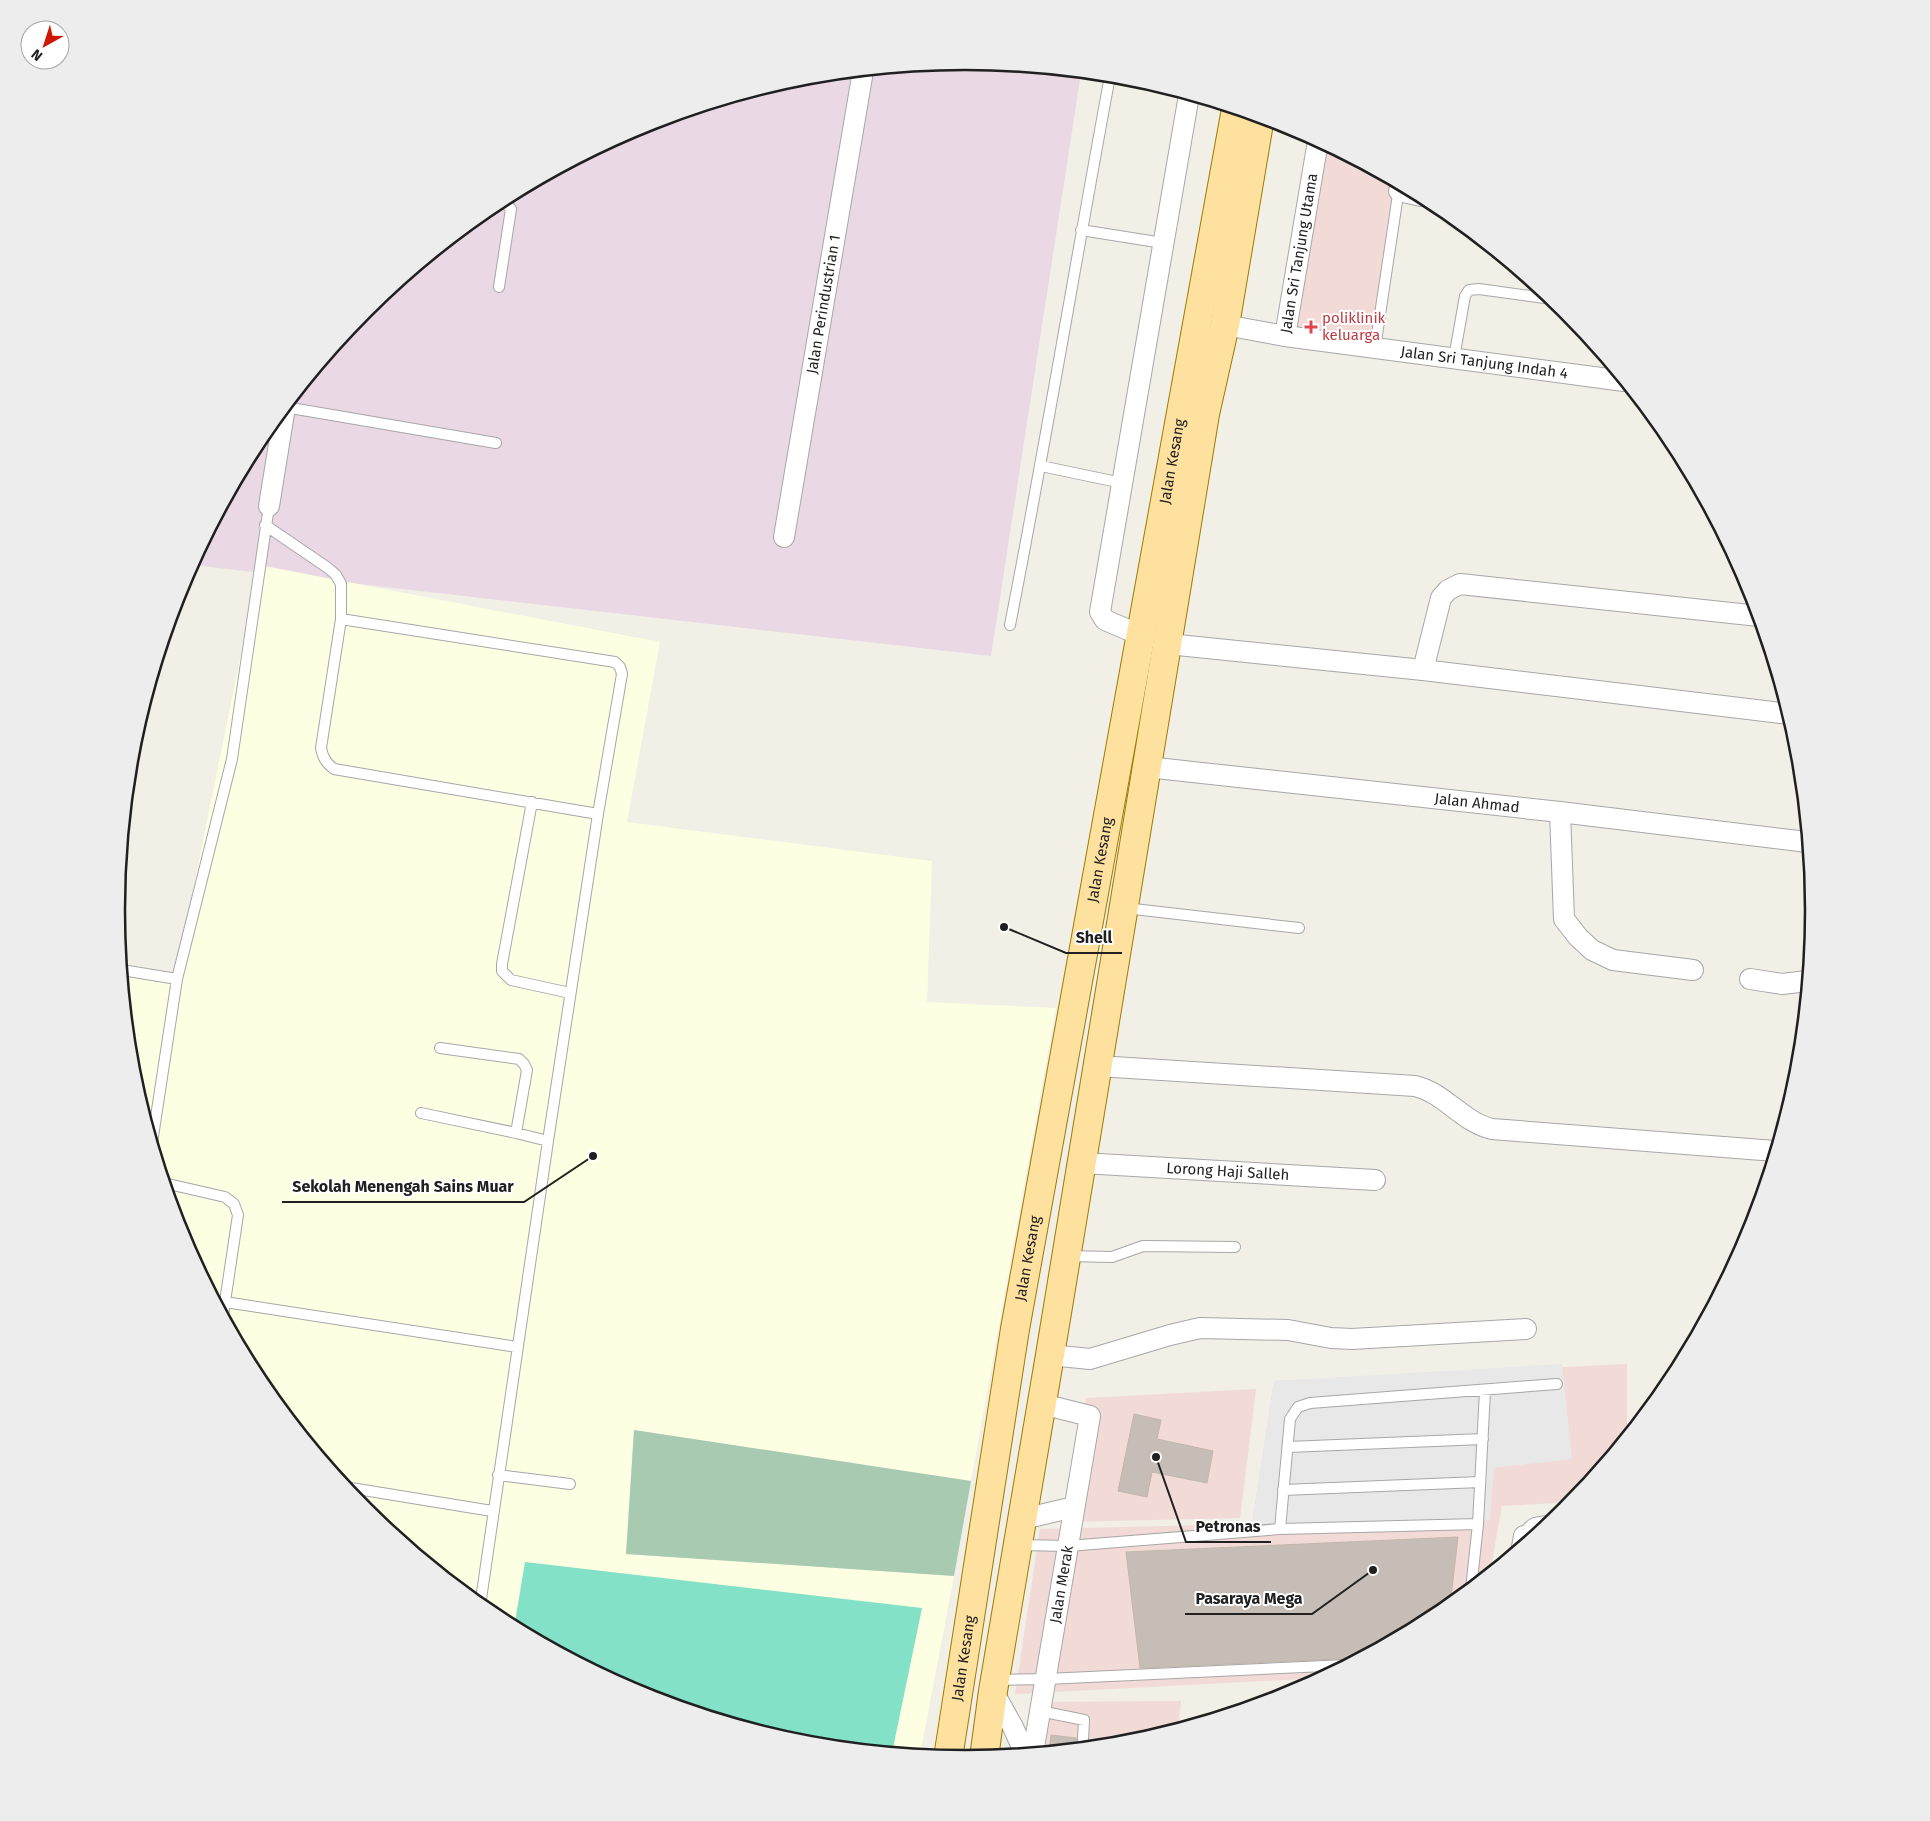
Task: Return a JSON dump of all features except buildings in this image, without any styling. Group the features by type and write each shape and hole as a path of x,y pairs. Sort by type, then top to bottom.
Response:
{"main road":[{"name":"Jalan Kesang","path":"949,1750 1015,1329 1130,631 1235,115"},
{"name":"Jalan Kesang","path":"985,1750 994,1685 1205,414 1225,325 1259,124"}],"street":[{"name":"Jalan Perindustrian 1","path":"784,536 862,76"},
{"path":"1130,631 1104,620 1100,612 1188,101"},
{"name":"Jalan Sri Tanjung Utama","path":"1225,325 1285,336 1317,148"},
{"name":"Jalan Sri Tanjung Indah 4","path":"1285,336 1617,380"},
{"path":"267,516 283,420"},
{"path":"1423,670 1441,598 1448,590 1460,584 1752,615"},
{"path":"1168,644 1423,670 1781,713"},
{"name":"Jalan Ahmad","path":"1147,767 1560,812 1802,841"},
{"path":"1560,812 1564,919 1578,937 1592,950 1613,960 1693,970"},
{"path":"1750,979 1782,984 1802,982"},
{"path":"1098,1066 1415,1086 1428,1089 1440,1096 1471,1121 1492,1129 1770,1152"},
{"name":"Lorong Haji Salleh","path":"1082,1163 1375,1180"},
{"path":"1050,1355 1090,1359 1200,1328 1288,1330 1331,1338 1352,1339 1526,1329"},
{"name":"Jalan Merak","path":"1034,1748 1090,1416 1042,1404"},
{"path":"1023,1519 1074,1507"},
{"path":"994,1685 1023,1749"}],"lane":[{"path":"1010,625 1041,466 1081,230 1109,83"},
{"path":"1375,348 1399,191"},
{"path":"499,287 511,209 508,206"},
{"path":"1081,230 1163,243"},
{"path":"1454,358 1465,296 1469,290 1479,289 1539,297"},
{"path":"292,408 496,443"},
{"path":"1041,466 1122,483"},
{"path":"267,516 336,575 341,584 341,619 321,748 327,764 334,769 598,814"},
{"path":"154,1131 177,979 232,759 267,516"},
{"path":"341,619 615,662 620,667 622,674 570,993 492,1511 481,1597"},
{"path":"532,802 502,970 511,980 570,993"},
{"path":"1124,908 1299,928"},
{"path":"127,971 177,979"},
{"path":"440,1048 519,1059 524,1064 527,1070 516,1133"},
{"path":"421,1114 548,1141"},
{"path":"170,1184 225,1197 234,1204 238,1215 224,1306"},
{"path":"1066,1256 1112,1257 1143,1246 1235,1247"},
{"path":"224,1302 518,1347"},
{"path":"1280,1529 1290,1418 1298,1407 1310,1403 1557,1384"},
{"path":"1472,1581 1478,1524 1485,1391"},
{"path":"1288,1447 1483,1439"},
{"path":"498,1475 570,1484"},
{"path":"1283,1490 1480,1482"},
{"path":"356,1489 492,1511"},
{"path":"1524,1537 1527,1528 1532,1523 1540,1522"},
{"path":"1018,1545 1068,1546 1280,1529 1478,1524"},
{"path":"994,1685 1046,1679 1336,1665"},
{"path":"1040,1711 1084,1720 1083,1739"}],"shaded area":[{"path":"965,70 1075,77 1080,78 991,656 199,566 237,490 266,444 298,399 333,356 371,316 453,244 498,212 545,183 593,157 643,134 747,99 801,86 855,77"},
{"path":"1312,145 1337,157 1403,194 1381,341 1280,329"},
{"path":"259,565 660,642 627,822 932,861 927,1002 1056,1008 971,1481 634,1430 626,1554 954,1576 921,1749 855,1744 801,1735 747,1722 643,1687 593,1664 545,1638 498,1609 453,1577 371,1505 333,1465 298,1422 266,1377 237,1331 211,1282 188,1232 169,1181 153,1128 141,1074 132,1020 126,964 176,974"},
{"path":"1562,1364 1572,1459 1494,1468 1490,1520 1252,1524 1274,1381"},
{"path":"1627,1364 1627,1428 1597,1465 1561,1503 1502,1506 1491,1565 1477,1577 1432,1609 1385,1638 1305,1679 1015,1694 1040,1529 1252,1524 1274,1381"},
{"path":"1256,1389 1240,1518 1065,1522 1086,1398"},
{"path":"634,1430 971,1481 954,1576 626,1554"},
{"path":"1181,1701 1179,1723 1129,1735 1075,1744 1027,1748 1035,1702"}],"green space":[{"path":"525,1562 922,1608 893,1747 855,1744 801,1735 747,1722 695,1706 643,1687 593,1664 515,1620"}],"place":[{"name":"poliklinik keluarga","path":"1311,327"},
{"name":"Shell","path":"1004,927"},
{"name":"Sekolah Menengah Sains Muar","path":"593,1156"},
{"name":"Petronas","path":"1156,1457"},
{"name":"Pasaraya Mega","path":"1373,1570"}]}
